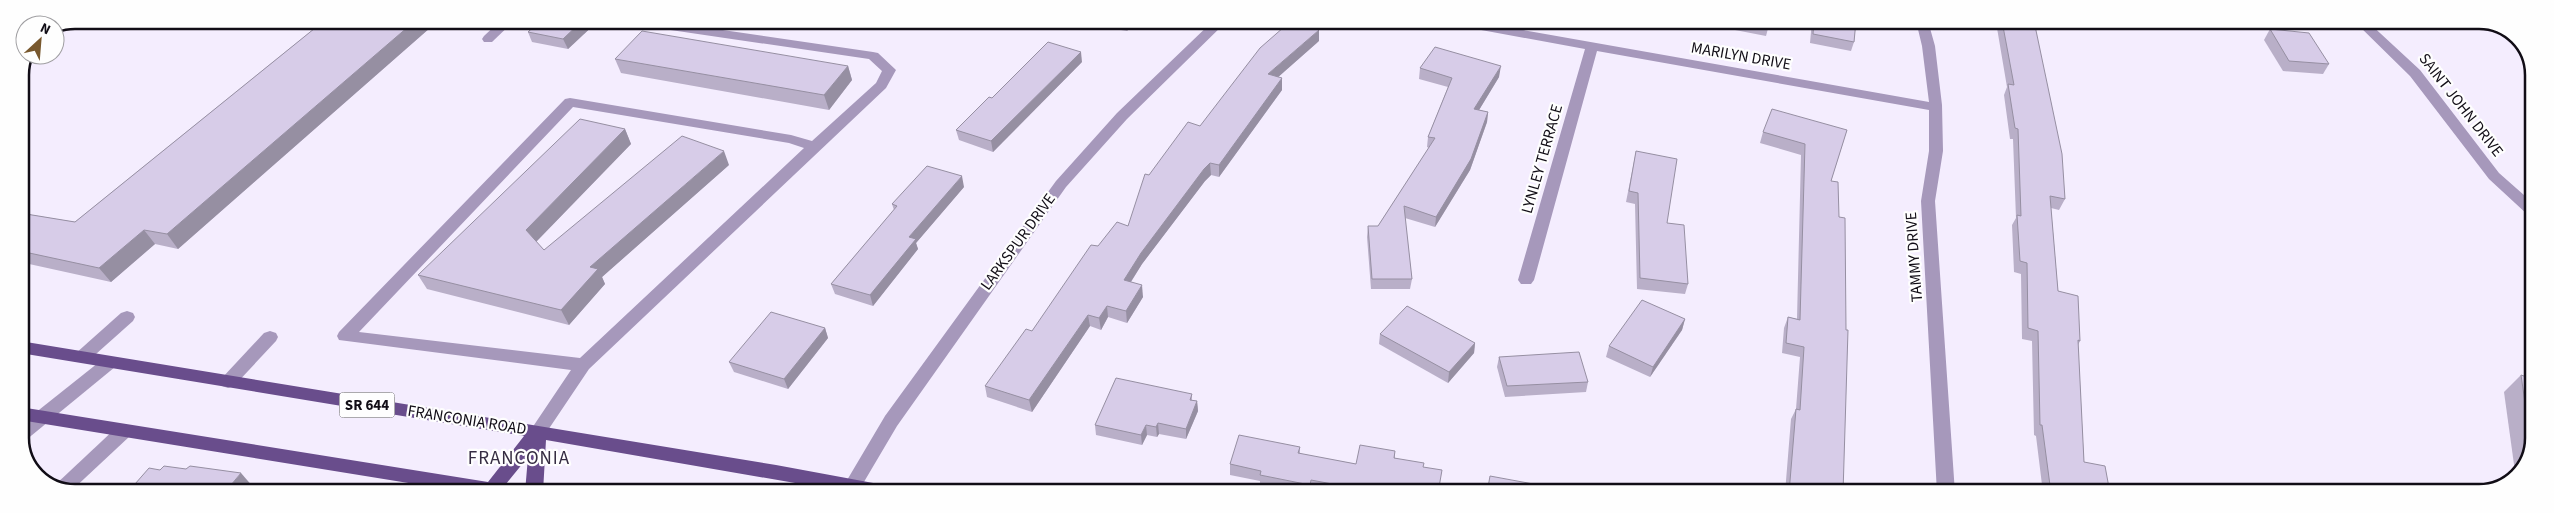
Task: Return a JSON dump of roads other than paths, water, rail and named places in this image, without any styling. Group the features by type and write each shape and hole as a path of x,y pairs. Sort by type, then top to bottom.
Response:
{"main road":[{"name":"FRANCONIA ROAD","path":"29,349 538,431 823,484"},
{"path":"29,415 448,484"},
{"path":"496,484 538,431"},
{"path":"535,484 538,431"}],"street":[{"path":"488,39 499,29"},
{"path":"538,431 583,365 881,85 889,70 873,56 694,29"},
{"name":"LARKSPUR DRIVE","path":"853,484 891,421 1061,184 1122,116 1213,29"},
{"name":"MARILYN DRIVE","path":"1496,29 1934,107"},
{"name":"TAMMY DRIVE","path":"1925,29 1929,38 1936,151 1928,185 1928,201 1945,484"},
{"name":"SAINT JOHN DRIVE","path":"2368,29 2415,73 2494,176 2525,204"},
{"name":"LYNLEY TERRACE","path":"1526,280 1592,47"},
{"path":"583,365 345,336 570,102 791,139 814,147"},
{"path":"81,358 127,316"},
{"path":"228,382 270,337"},
{"path":"29,428 109,363"},
{"path":"67,483 124,431"}],"district":[{"name":"FRANCONIA","path":"519,458"}]}
